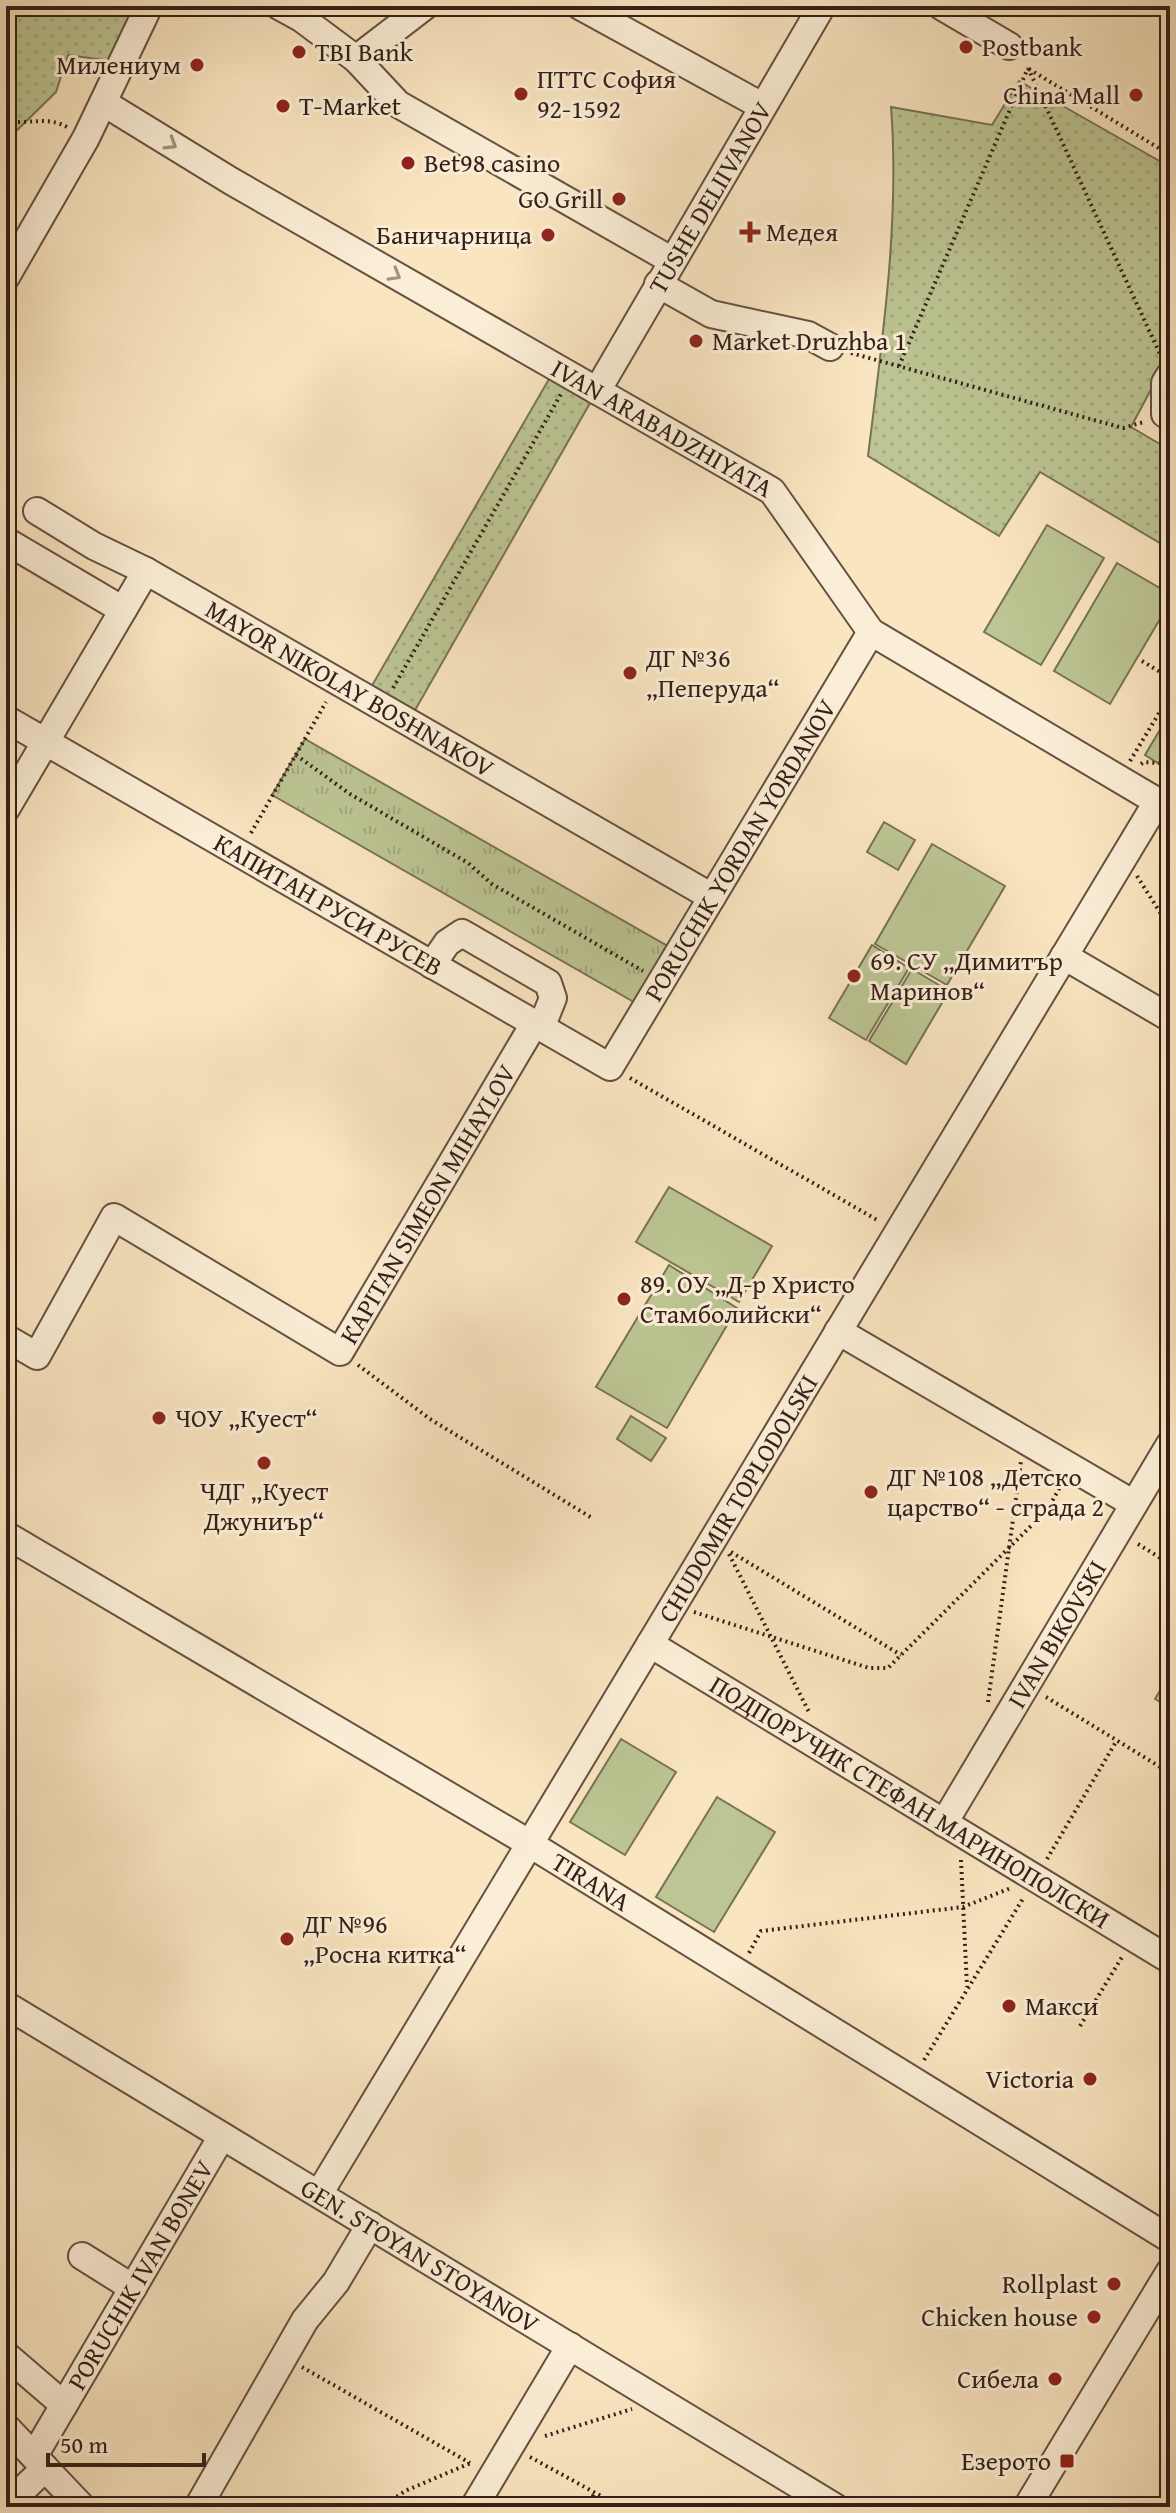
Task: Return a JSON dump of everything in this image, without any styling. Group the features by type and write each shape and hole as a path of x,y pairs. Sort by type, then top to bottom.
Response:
{"street":[{"path":"6,277 86,138 149,6"},
{"path":"279,6 301,18 356,59 398,104 671,260"},
{"path":"356,59 425,6"},
{"path":"580,6 762,106"},
{"name":"TUSHE DELIIVANOV","path":"597,391 822,6"},
{"path":"941,6 1009,46"},
{"name":"IVAN ARABADZHIYATA","path":"104,103 231,181 772,491 871,632 1163,805"},
{"path":"658,284 711,314 808,335 830,347"},
{"path":"1165,369 1168,416"},
{"name":"МAYOR NIKOLAY BOSHNAKOV","path":"37,511 712,897"},
{"path":"6,541 123,610"},
{"path":"6,809 146,571"},
{"name":"РORUCHIK YORDAN YORDANOV","path":"610,1067 871,632"},
{"name":"КАПИТАН РУСИ РУСЕВ","path":"6,719 610,1067"},
{"name":"CHUDOMIR TOPLODOLSKI","path":"319,2194 1124,855 1163,805"},
{"name":"КAPITAN SIMEON MIHAYLOV","path":"340,1352 553,998 548,983 462,933 447,943 432,965"},
{"path":"1064,956 1170,1018"},
{"path":"6,1338 37,1356 114,1217 340,1352"},
{"path":"838,1331 1134,1504"},
{"name":"IVAN BIKOVSKI","path":"944,1823 1170,1444"},
{"name":"TIRANA","path":"6,1535 530,1844 1170,2239"},
{"name":"ПОДПОРУЧИК СТЕФАН МАРИНОПОЛСКИ","path":"650,1644 1170,1960"},
{"name":"GEN. STOYAN STOYANOV","path":"6,2005 835,2507"},
{"name":"РORUCHIK IVAN BONEV","path":"6,2506 39,2462 64,2405 222,2136"},
{"path":"198,2507 305,2320 336,2282 370,2225"},
{"path":"82,2256 133,2288"},
{"path":"1027,2507 1170,2271"},
{"path":"474,2507 570,2346"},
{"path":"6,2355 64,2405"},
{"path":"6,2427 82,2507"}],"path":[{"path":"1028,68 1170,155"},
{"path":"899,366 1028,68"},
{"path":"1028,68 1159,350 1165,369"},
{"path":"6,121 22,124 53,119 86,138"},
{"path":"830,347 1123,428 1168,416"},
{"path":"381,707 572,376"},
{"path":"1142,661 1170,678"},
{"path":"239,854 338,682"},
{"path":"1119,779 1170,695"},
{"path":"296,755 350,794 468,863 492,884 661,982"},
{"path":"1124,855 1170,928"},
{"path":"610,1067 897,1232"},
{"path":"340,1352 430,1419 592,1518"},
{"path":"986,1717 1024,1439"},
{"path":"673,1605 869,1668 888,1668 1048,1509 1072,1468"},
{"path":"1118,1532 1170,1564"},
{"path":"811,1716 727,1550 901,1655"},
{"path":"1026,1685 1170,1773"},
{"path":"913,2080 1117,1740"},
{"path":"944,1823 960,1848 968,1990"},
{"path":"737,1972 761,1931 963,1907 1035,1879"},
{"path":"1080,2026 1133,1938"},
{"path":"284,2357 470,2463"},
{"path":"510,2446 621,2507"},
{"path":"587,2507 595,2492"}],"green space":[{"path":"6,6 138,6 111,61 68,55 56,92 6,141"},
{"path":"1019,81 1170,167 1170,354 1131,427 1170,450 1170,549 1040,472 999,536 868,456 891,237 891,107 992,125"},
{"path":"549,379 590,403 414,712 370,689"},
{"path":"1047,525 1104,558 1041,665 984,632"},
{"path":"1117,563 1170,594 1170,602 1110,704 1054,671"},
{"path":"1170,713 1170,771 1145,755"},
{"path":"305,739 678,952 646,1009 272,795"},
{"path":"884,822 915,840 898,870 867,852"},
{"path":"932,844 1005,886 947,985 875,944"},
{"path":"872,945 909,968 866,1040 829,1018"},
{"path":"912,969 949,991 906,1064 869,1041"},
{"path":"669,1187 772,1246 739,1302 636,1242"},
{"path":"669,1265 737,1308 667,1428 596,1387"},
{"path":"631,1416 666,1438 651,1461 617,1439"},
{"path":"1170,1674 1170,1708 1155,1699"},
{"path":"621,1739 676,1772 625,1855 570,1822"},
{"path":"717,1797 775,1832 714,1932 656,1897"}],"place":[{"name":"Postbank","path":"966,47"},
{"name":"TBI Bank","path":"299,52"},
{"name":"Милениум","path":"197,65"},
{"name":"ПТТС София 92-1592","path":"521,94"},
{"name":"China Mall","path":"1136,95"},
{"name":"T-Market","path":"283,106"},
{"name":"Bet98 casino","path":"408,163"},
{"name":"GO Grill","path":"619,199"},
{"name":"Медея","path":"750,232"},
{"name":"Баничарница","path":"548,235"},
{"name":"Market Druzhba 1","path":"696,341"},
{"name":"ДГ №36 „Пеперуда“","path":"630,673"},
{"name":"69. СУ „Димитър Маринов“","path":"854,976"},
{"name":"89. ОУ „Д-р Христо Стамболийски“","path":"624,1299"},
{"name":"ЧОУ „Куест“","path":"159,1418"},
{"name":"ЧДГ „Куест Джуниър“","path":"264,1463"},
{"name":"ДГ №108 „Детско царство“ - сграда 2","path":"871,1492"},
{"name":"ДГ №96 „Росна китка“","path":"287,1939"},
{"name":"Макси","path":"1009,2006"},
{"name":"Victoria","path":"1090,2079"},
{"name":"Rollplast","path":"1114,2284"},
{"name":"Chicken house","path":"1094,2317"},
{"name":"Сибела","path":"1055,2379"},
{"name":"Езерото","path":"1067,2461"}]}
